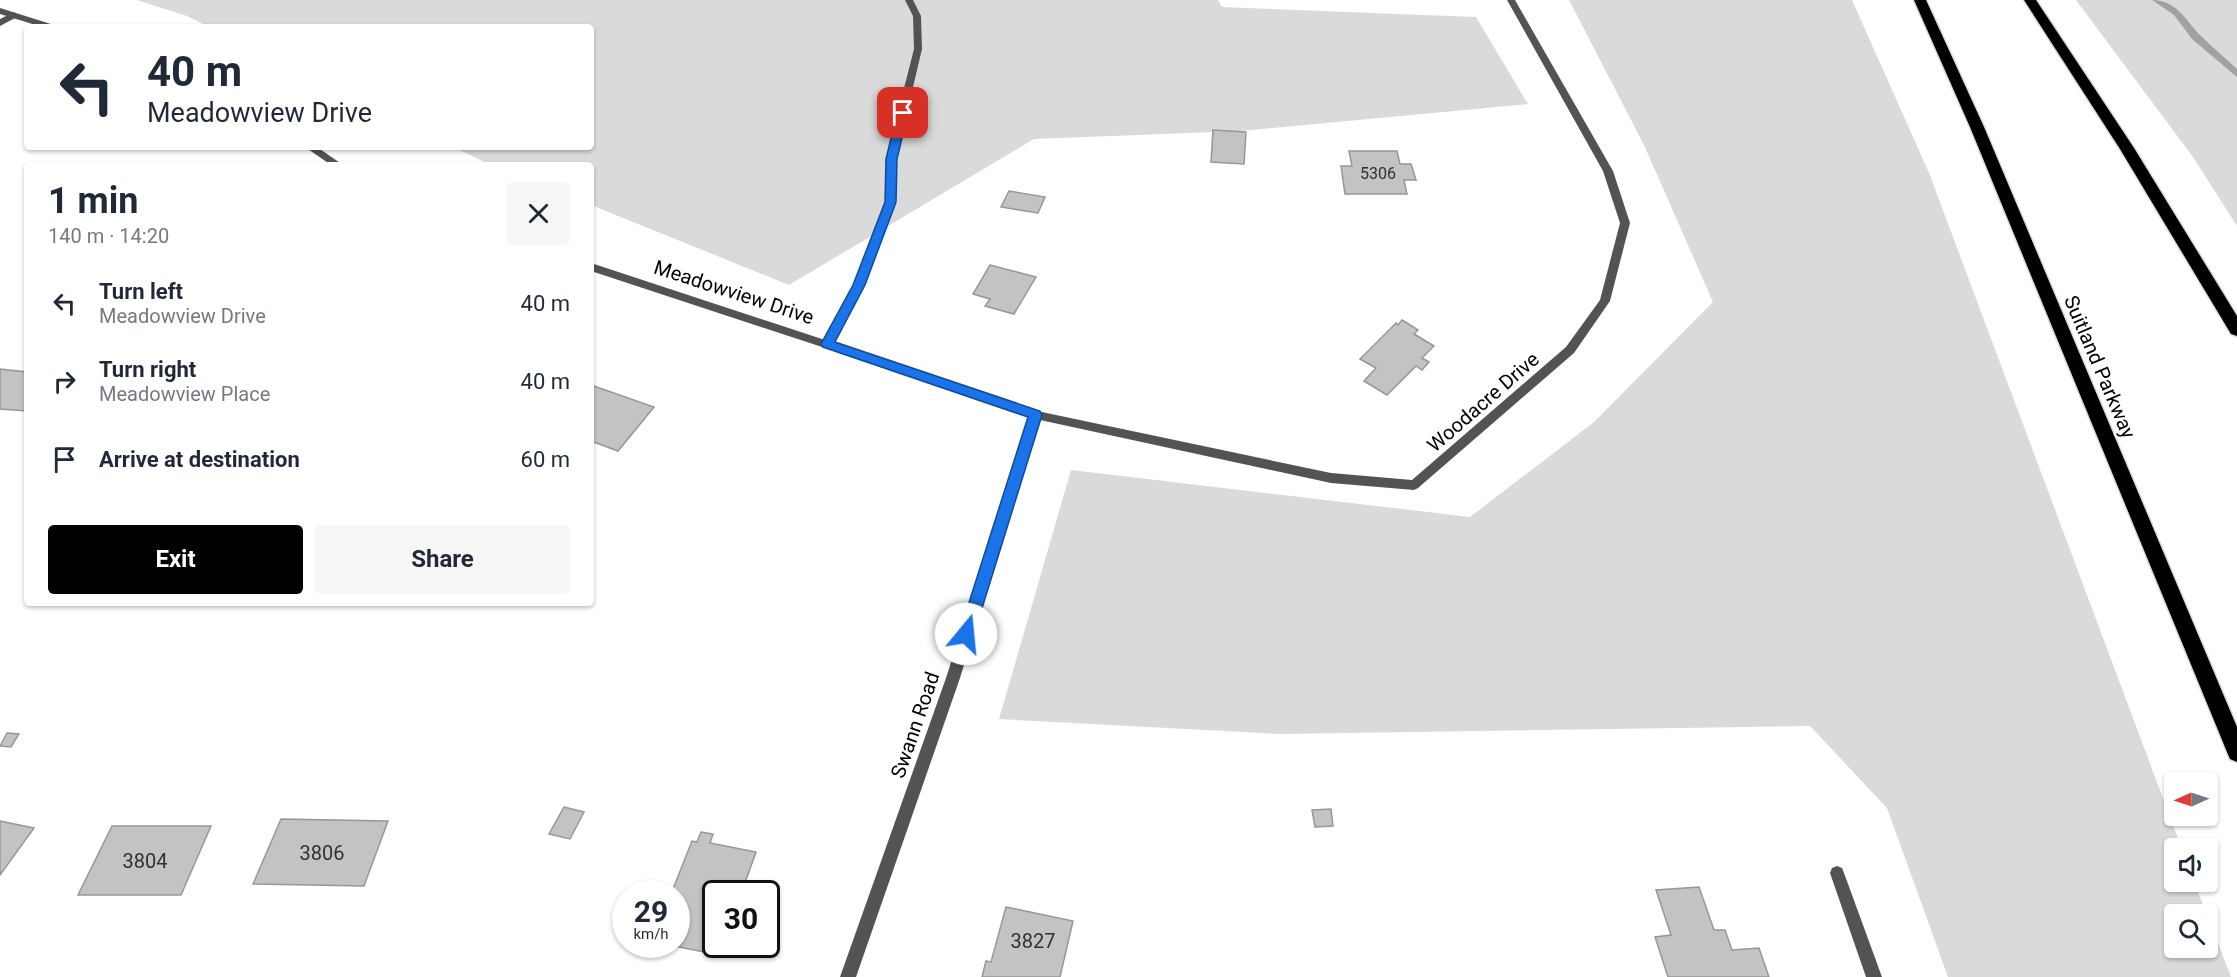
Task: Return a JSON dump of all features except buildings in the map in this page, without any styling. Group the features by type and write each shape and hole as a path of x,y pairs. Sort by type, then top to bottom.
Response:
{"highway":[{"name":"Suitland Parkway","path":"1920,0 1981,138 2237,752"},
{"path":"2030,0 2121,139 2237,330"}],"street":[{"path":"828,344 859,285 891,202 891,159 918,49 917,16 909,0"},
{"name":"Woodacre Drive","path":"1036,415 1331,477 1414,485 1570,350 1605,301 1625,223 1608,171 1511,0"},
{"path":"0,10 42,24"},
{"path":"0,23 14,15"},
{"path":"315,150 333,162"},
{"name":"Meadowview Drive","path":"594,268 1036,415"},
{"name":"Swann Road","path":"849,977 952,678 1036,415"},
{"path":"1838,873 1874,977"}],"shaded area":[{"path":"137,0 1218,0 1222,7 1476,17 1528,104 1241,131 1034,139 789,285 594,206 594,162 485,162 459,150 594,150 594,24 203,24 187,16"},
{"path":"1569,0 1852,0 1929,173 2164,801 2164,826 2173,826 2178,838 2164,838 2164,892 2198,892 2203,904 2164,904 2164,958 2218,958 2218,943 2231,977 1948,977 1887,808 1810,726 1280,734 999,719 1071,470 1470,517 1594,422 1713,302 1644,145"},
{"path":"2076,0 2237,0 2237,226 2193,157"}],"waterway":[{"path":"2157,0 2177,13 2196,37 2237,74"}],"route":[{"path":"903,113 891,159 893,178 891,202 859,285 828,344 1036,415 966,634"}]}
